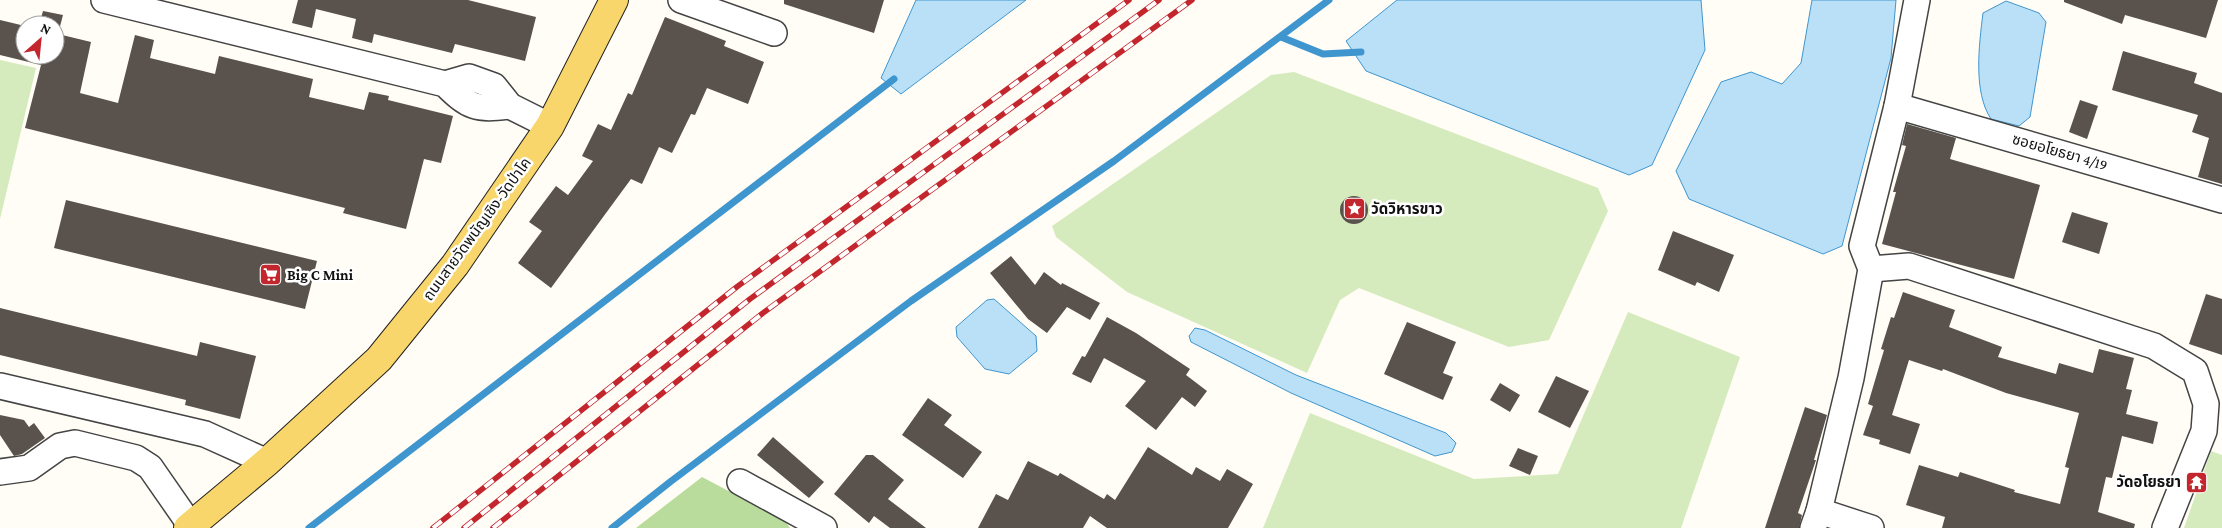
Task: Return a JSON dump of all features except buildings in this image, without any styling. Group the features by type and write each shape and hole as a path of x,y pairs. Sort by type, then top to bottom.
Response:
{"main road":[{"name":"ถนนสายวัดพนัญเชิง-วัดป่าโค","path":"190,527 267,462 379,359 455,265 550,126 614,0"}],"street":[{"path":"681,0 774,33"},
{"path":"1871,528 1816,520 1851,378 1871,269 1862,246 1897,106 1917,0"},
{"path":"116,1 445,84 469,78 494,86 510,106 550,126"},
{"name":"ซอยอโยธยา 4/19","path":"1897,106 2222,200"},
{"path":"1871,269 1909,266 2154,346 2195,370 2206,404 2204,431 2164,528"},
{"path":"0,386 205,434 267,462"},
{"path":"0,472 29,468 60,446 75,443 136,458 150,467 190,527"},
{"path":"740,482 824,528"}],"green space":[{"path":"0,60 15,63 15,65 36,68 0,219"},
{"path":"1294,72 1598,188 1608,211 1549,340 1509,347 1359,288 1340,300 1307,373 1127,292 1056,237 1052,226 1271,75"},
{"path":"1628,312 1740,357 1681,528 1263,528 1310,413 1474,479 1558,474"},
{"path":"2211,451 2222,455 2222,528 2184,528"},
{"path":"702,477 785,521 790,528 636,528"}],"water":[{"path":"916,0 1026,0 901,94 881,78"},
{"path":"1397,0 1701,0 1705,50 1652,165 1629,175 1366,71 1346,41"},
{"path":"1812,0 1896,0 1891,58 1842,246 1823,254 1689,199 1676,171 1721,82 1751,72 1782,84 1801,63"},
{"path":"2006,1 2039,13 2046,22 2030,117 2019,126 1991,119 1985,108 1980,82 1979,53 1983,13"},
{"path":"994,299 1036,336 1037,351 1009,374 985,369 957,337 956,327 987,300"},
{"path":"1195,328 1205,330 1296,375 1446,433 1456,443 1452,452 1435,456 1291,393 1191,342 1189,336"}],"waterway":[{"path":"612,528 670,482 911,301 1114,161 1329,0"},
{"path":"1281,37 1323,54 1361,52"},
{"path":"309,528 894,79"}],"railway":[{"path":"433,528 738,286 1129,0"},
{"path":"464,528 750,299 1159,0"},
{"path":"493,528 763,313 1192,0"}],"place":[{"name":"วัดวิหารขาว","path":"1355,209"},
{"name":"Big C Mini","path":"271,275"},
{"name":"วัดอโยธยา","path":"2197,482"}]}
